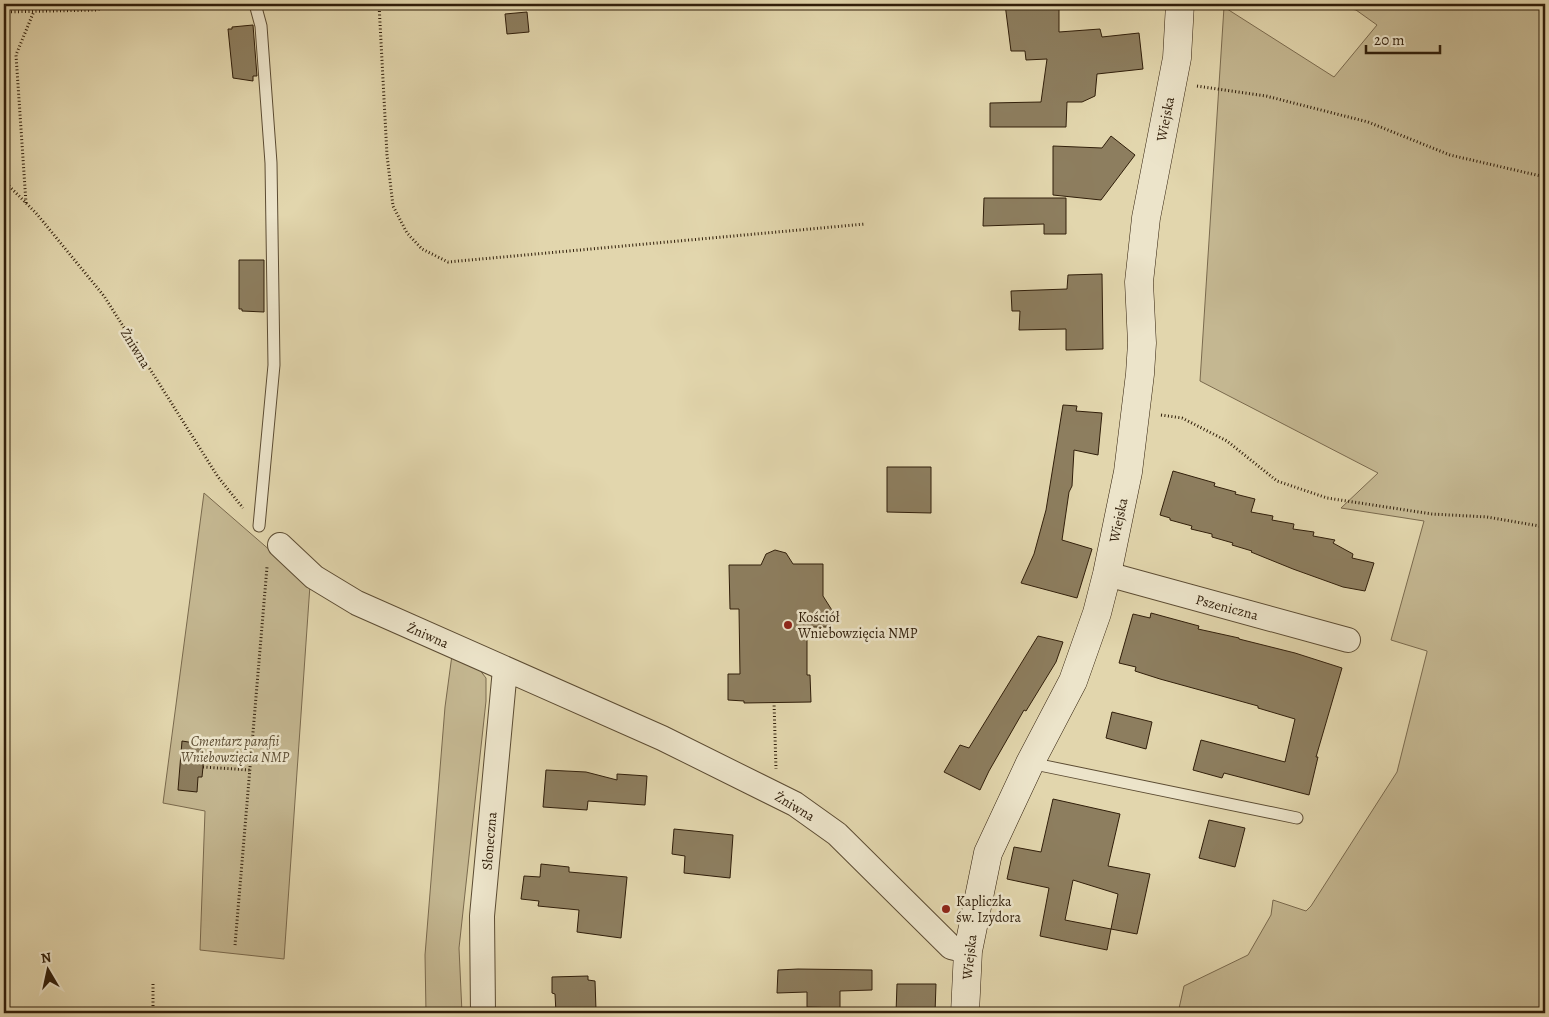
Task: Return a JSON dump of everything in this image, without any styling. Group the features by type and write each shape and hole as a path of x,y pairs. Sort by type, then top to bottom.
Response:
{"street":[{"name":"Wiejska","path":"965,1013 968,951 988,853 1030,763 1073,681 1097,613 1107,574 1128,472 1136,412 1142,343 1139,282 1145,227 1176,58 1180,4"},
{"name":"Żniwna","path":"280,545 314,577 358,603 662,738 795,804 838,834 951,947 968,951"},
{"name":"Pszeniczna","path":"1107,574 1348,640"},
{"name":"Słoneczna","path":"483,1013 482,916 505,669"}],"lane":[{"path":"256,4 261,26 271,163 274,366 259,526"},
{"path":"1030,763 1297,818"}],"path":[{"path":"4,12 96,10 120,4"},
{"path":"379,4 387,155 393,206 407,233 422,249 448,262 864,224"},
{"path":"26,203 16,55 34,11"},
{"path":"1172,82 1266,96 1368,122 1450,155 1545,177"},
{"name":"Żniwna","path":"4,182 26,203 104,296 218,477 248,516 259,526"},
{"path":"1136,412 1182,418 1227,441 1277,481 1327,498 1432,514 1487,517 1545,527"},
{"path":"235,945 267,567 280,545"},
{"path":"774,702 776,772"},
{"path":"203,767 250,770"},
{"path":"153,984 153,1013"}],"green space":[{"path":"1336,4 1545,4 1545,1013 1178,1013 1184,986 1248,955 1271,915 1273,900 1306,911 1311,906 1397,772 1427,652 1391,640 1424,521 1341,508 1378,473 1200,381 1224,7 1334,77 1377,25 1356,10"},
{"name":"Cmentarz parafii Wniebowzięcia NMP","path":"204,493 310,585 284,959 200,950 205,811 163,803"},
{"path":"452,655 479,669 486,678 486,701 459,948 462,1013 426,1013 425,955 445,707"}],"building":[{"path":"1005,4 1059,4 1059,32 1100,29 1102,37 1139,33 1143,69 1097,74 1095,96 1082,102 1067,102 1066,127 990,127 990,103 1041,102 1047,59 1026,60 1025,51 1011,51"},
{"path":"527,12 529,32 507,34 505,14"},
{"path":"253,25 257,76 253,76 253,81 233,78 228,29"},
{"path":"1111,136 1135,155 1101,200 1053,195 1053,146 1102,148"},
{"path":"984,198 1066,198 1066,234 1044,234 1044,224 983,226"},
{"path":"239,260 264,260 264,312 242,311 242,309 239,309"},
{"path":"1102,274 1103,349 1066,350 1066,329 1019,330 1020,311 1012,311 1011,291 1067,289 1068,275"},
{"path":"1063,405 1077,406 1076,411 1102,413 1098,455 1074,450 1072,486 1069,492 1062,540 1092,549 1077,598 1021,583 1034,554 1046,510"},
{"path":"887,467 931,467 931,513 887,512"},
{"path":"1173,471 1215,483 1214,486 1255,499 1251,512 1273,516 1272,520 1294,524 1293,529 1314,532 1313,536 1335,540 1333,543 1353,554 1352,558 1374,563 1365,591 1343,587 1293,569 1252,551 1232,545 1233,543 1212,537 1212,534 1191,529 1192,526 1160,515"},
{"name":"Kościół Wniebowzięcia NMP","path":"775,550 786,553 793,564 823,564 823,596 835,615 834,622 828,627 807,627 807,675 810,675 811,702 744,703 744,701 728,700 728,674 740,674 739,609 730,609 729,565 761,565 766,554"},
{"path":"1151,613 1199,626 1198,629 1295,653 1342,668 1316,757 1318,757 1309,795 1224,773 1222,778 1193,770 1201,740 1285,762 1295,719 1258,708 1258,706 1160,679 1135,671 1136,667 1119,663 1133,614 1150,618"},
{"path":"1038,636 1063,642 1056,662 1026,711 1024,710 980,790 944,772 960,745 969,748"},
{"path":"1112,712 1152,722 1146,749 1106,738"},
{"path":"182,741 201,744 200,758 203,759 203,767 202,777 198,777 197,792 178,790"},
{"path":"546,770 586,772 617,780 617,774 647,776 645,805 588,801 587,810 543,807"},
{"path":"1053,799 1120,814 1108,866 1150,874 1137,934 1111,929 1107,950 1040,936 1049,888 1007,879 1014,847 1041,852","holes":["1073,880 1118,894 1111,929 1065,920"]},
{"path":"1209,820 1245,828 1235,867 1199,858"},
{"path":"674,829 733,835 730,878 684,873 685,856 672,854"},
{"path":"541,864 569,867 569,872 627,877 621,938 577,932 579,910 538,906 539,901 521,899 524,876 540,877"},
{"path":"778,970 872,970 872,990 840,991 840,1008 807,1007 807,992 777,993"},
{"path":"588,976 588,980 595,981 596,1010 589,1013 556,1013 555,994 552,993 552,977"},
{"path":"897,984 936,984 935,1013 896,1013"}],"place":[{"name":"Kościół Wniebowzięcia NMP","path":"788,625"},
{"name":"Kapliczka św. Izydora","path":"946,909"}]}
